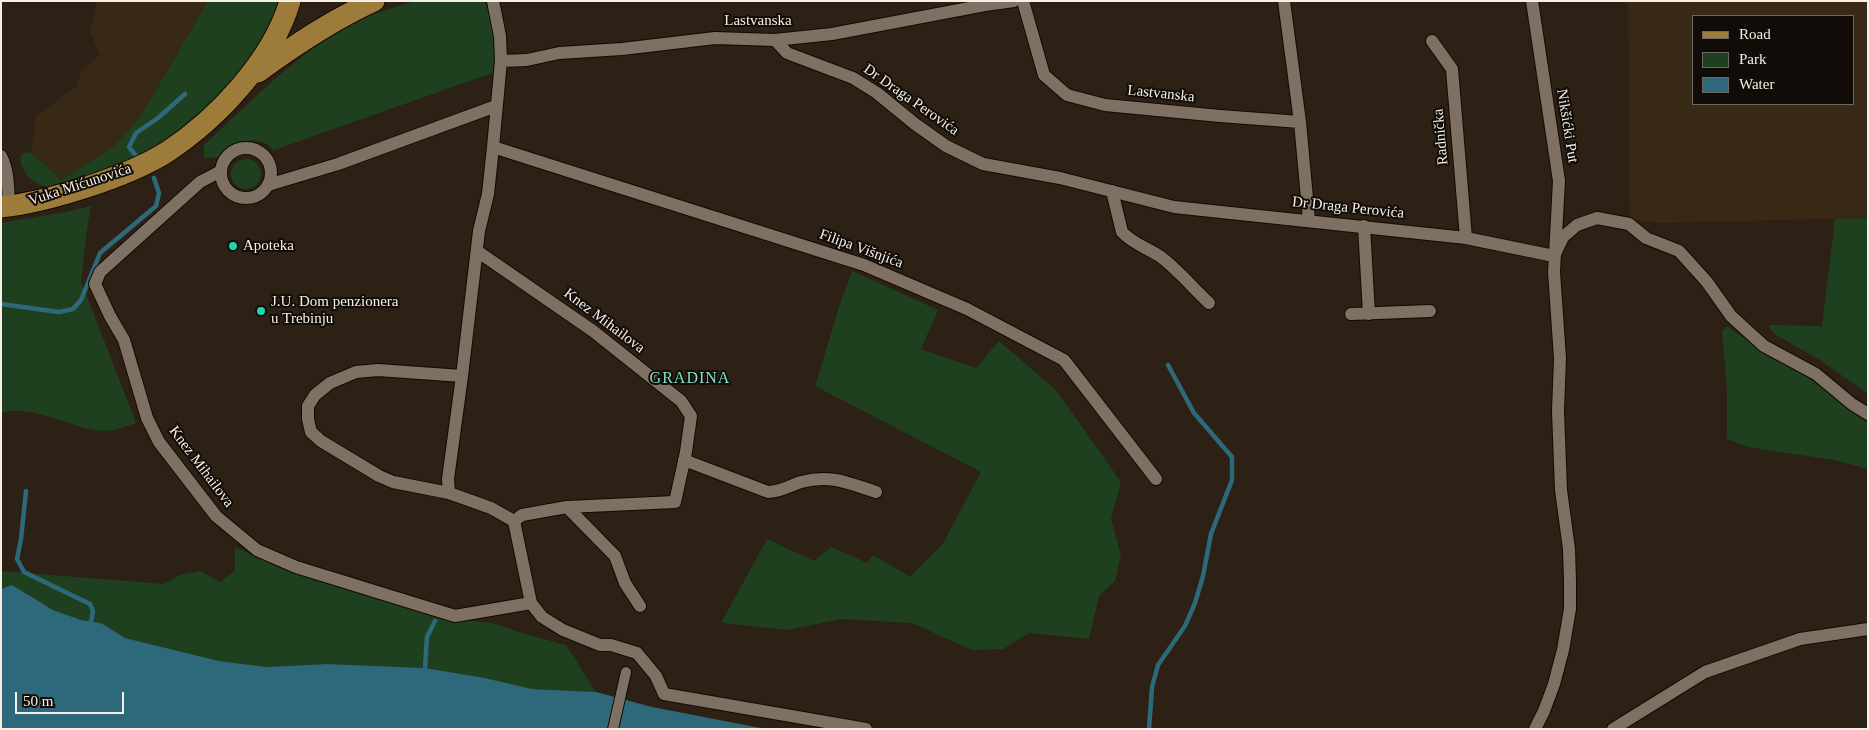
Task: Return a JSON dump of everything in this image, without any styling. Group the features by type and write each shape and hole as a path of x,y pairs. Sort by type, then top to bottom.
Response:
{"main road":[{"name":"Vuka Mićunovića","path":"5,206 44,199 110,178 166,152 201,126 242,84 277,34 290,1"},
{"path":"242,84 314,33 352,11 374,1"}],"street":[{"path":"449,493 448,479 477,251 488,194 494,147 501,61 500,36 494,1"},
{"name":"Lastvanska","path":"501,61 527,60 559,53 622,49 715,38 775,40 832,34 1014,1"},
{"name":"Lastvanska","path":"1023,1 1044,75 1068,95 1105,105 1300,122"},
{"path":"1284,1 1300,122 1309,220"},
{"name":"Nikšićki Put","path":"1532,1 1559,181 1554,256 1560,358 1558,410 1561,490 1569,549 1570,609 1554,684 1544,711 1534,729"},
{"name":"Dr Draga Perovića","path":"775,40 786,53 854,78 877,93 946,146 983,164 1060,178 1174,206 1466,238 1554,256"},
{"name":"Radnička","path":"1432,41 1452,69 1466,238"},
{"path":"268,185 338,164 496,106"},
{"name":"Filipa Višnjića","path":"494,147 864,265 967,309 1064,360 1156,480"},
{"path":"242,149 250,149 258,151 268,162 271,178 263,192 255,197 238,197 225,187 221,171 223,162 228,156 242,149"},
{"path":"1,156 5,162 8,180 5,206"},
{"name":"Knez Mihailova","path":"221,171 200,182 100,272 95,284 124,340 147,418 159,442 216,516 257,550 296,567 455,616 531,603"},
{"path":"1112,191 1122,232 1161,257 1209,303"},
{"path":"1554,256 1563,237 1577,225 1597,218 1629,224 1646,238 1679,251 1707,282 1731,316 1764,346 1816,374 1852,404 1868,414"},
{"path":"1364,226 1369,314"},
{"name":"Knez Mihailova","path":"477,251 592,331 682,401 691,416 684,460 674,502 567,507 522,515 514,522"},
{"path":"1351,314 1430,311"},
{"path":"462,376 378,370 356,372 330,383 315,395 308,406 311,432 321,441 379,476 393,482 449,493 491,508 514,522 531,603 542,617 563,630 600,644 611,645 637,653 656,676 664,694 866,729"},
{"path":"684,460 768,492 777,492 798,483 819,478 840,480 876,492"},
{"path":"567,507 615,556 625,583 640,606"},
{"path":"1613,729 1705,672 1800,640 1868,628"},
{"path":"613,729 626,672"}],"shaded area":[{"path":"97,1 208,1 139,119 112,148 61,180 31,152 36,116 76,87 82,70 100,55 90,32"},
{"path":"1628,1 1868,1 1868,218 1659,223 1630,219"}],"green space":[{"path":"208,1 280,1 276,19 228,90 152,154 50,188 38,184 29,178 21,164 20,157 24,153 31,152 61,180 112,148 139,119"},
{"path":"416,1 484,1 494,27 496,44 495,72 274,150 265,143 252,140 237,146 224,157 204,158 204,145 268,85 320,43 356,21"},
{"path":"246,159 257,163 261,174 257,185 246,189 235,185 231,174 235,163"},
{"path":"91,206 81,281 136,423 116,429 100,431 33,413 9,411 1,414 1,223"},
{"path":"1868,218 1868,394 1820,360 1774,334 1768,325 1822,326 1835,219"},
{"path":"852,271 938,310 921,349 976,368 999,341 1056,390 1121,482 1111,519 1121,555 1115,581 1099,596 1089,639 1029,633 1003,649 972,650 912,623 842,619 787,630 721,623 767,539 814,561 831,547 867,563 873,555 910,577 942,545 981,472 815,386"},
{"path":"1727,326 1764,353 1801,372 1868,423 1868,469 1834,460 1747,447 1727,439 1727,390 1722,331"},
{"path":"235,547 276,566 450,619 493,623 566,645 596,692 532,689 485,678 425,668 327,664 267,667 219,661 125,638 101,623 81,620 53,610 12,585 1,589 1,571 164,584 180,575 201,571 220,582 235,571"}],"water":[{"path":"12,585 53,610 81,620 101,623 125,638 219,661 267,667 327,664 425,668 485,678 532,689 596,692 652,707 766,729 1,729 1,589"}],"waterway":[{"path":"137,157 129,147 136,133 158,118 185,94"},
{"path":"1,304 59,312 73,309 81,300 100,253 156,206 159,193 154,178"},
{"path":"1149,729 1152,687 1158,665 1185,626 1195,603 1203,576 1211,534 1232,480 1232,457 1194,413 1168,365"},
{"path":"26,491 17,559 24,572 90,604 93,611 91,622"},
{"path":"425,668 427,637 435,621"}],"place":[{"name":"Apoteka","path":"233,246"},
{"name":"J.U. Dom penzionera u Trebinju","path":"261,311"}],"district":[{"name":"GRADINA","path":"690,379"}]}
